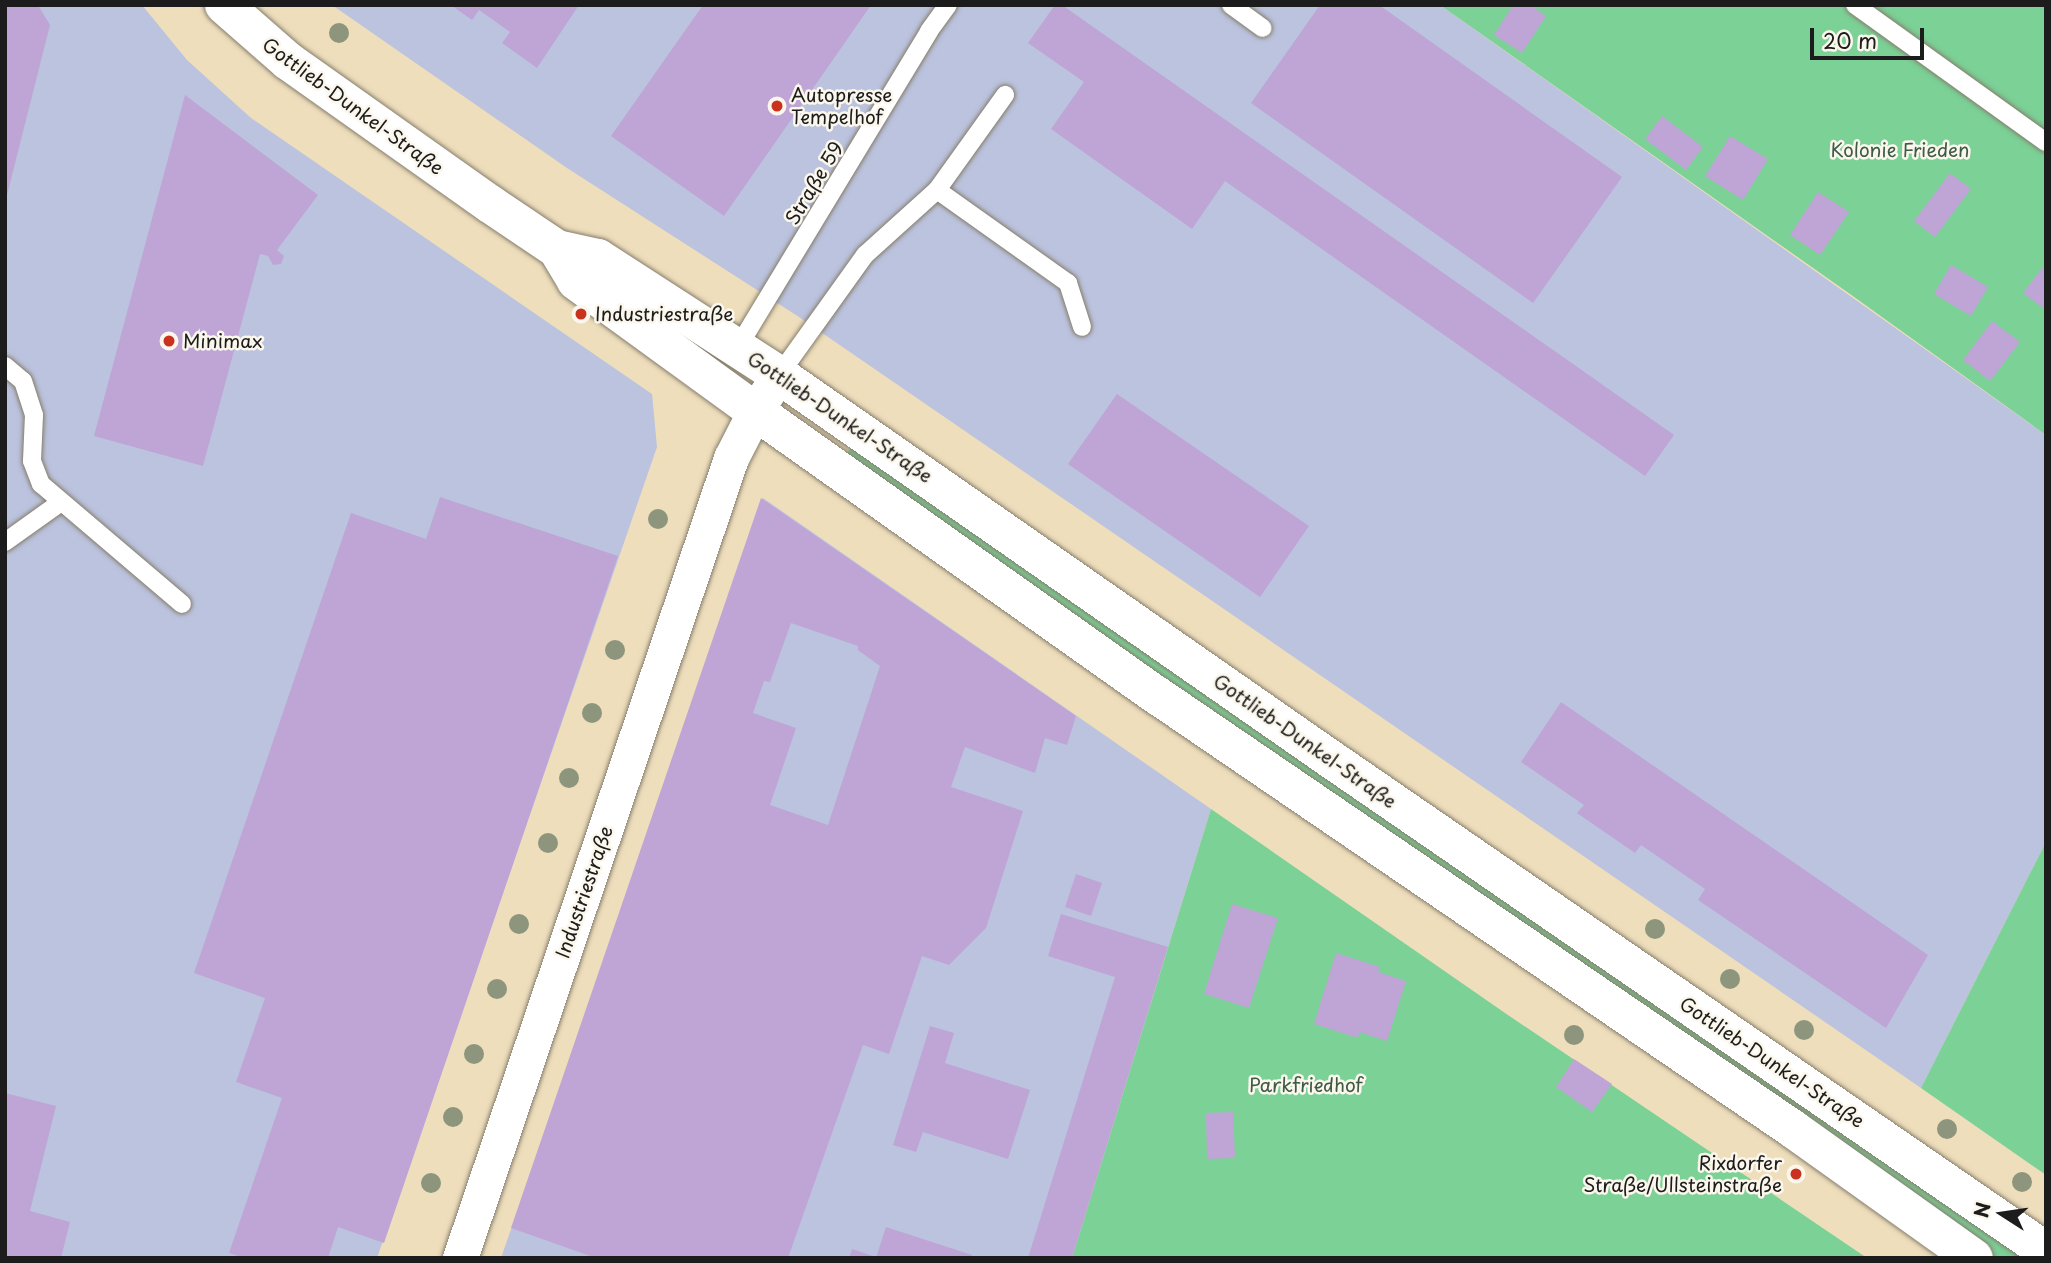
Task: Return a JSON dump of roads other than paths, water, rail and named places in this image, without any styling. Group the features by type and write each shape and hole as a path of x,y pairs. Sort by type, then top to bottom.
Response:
{"street":[{"name":"Gottlieb-Dunkel-Straße","path":"224,6 288,61 556,249 576,281 755,411 1158,696 1793,1129 1974,1258"},
{"name":"Gottlieb-Dunkel-Straße","path":"556,249 598,258 738,347 2046,1251"},
{"name":"Industriestraße","path":"460,1258 731,458 755,411 779,375"}],"lane":[{"name":"Straße 59","path":"738,347 948,5"},
{"path":"1231,5 1263,28"},
{"path":"1855,5 2046,142"},
{"path":"779,375 865,255 937,190 1006,95"},
{"path":"937,190 1068,283 1082,327"},
{"path":"5,366 23,381 34,415 32,461 40,484 182,604"},
{"path":"5,542 61,502"}],"place":[{"name":"Autopresse Tempelhof","path":"777,106"},
{"name":"Industriestraße","path":"581,314"},
{"name":"Minimax","path":"169,341"},
{"name":"Rixdorfer Straße/Ullsteinstraße","path":"1796,1174"}],"park label":[{"name":"Kolonie Frieden","path":"1900,150"},
{"name":"Parkfriedhof","path":"1306,1085"}]}
